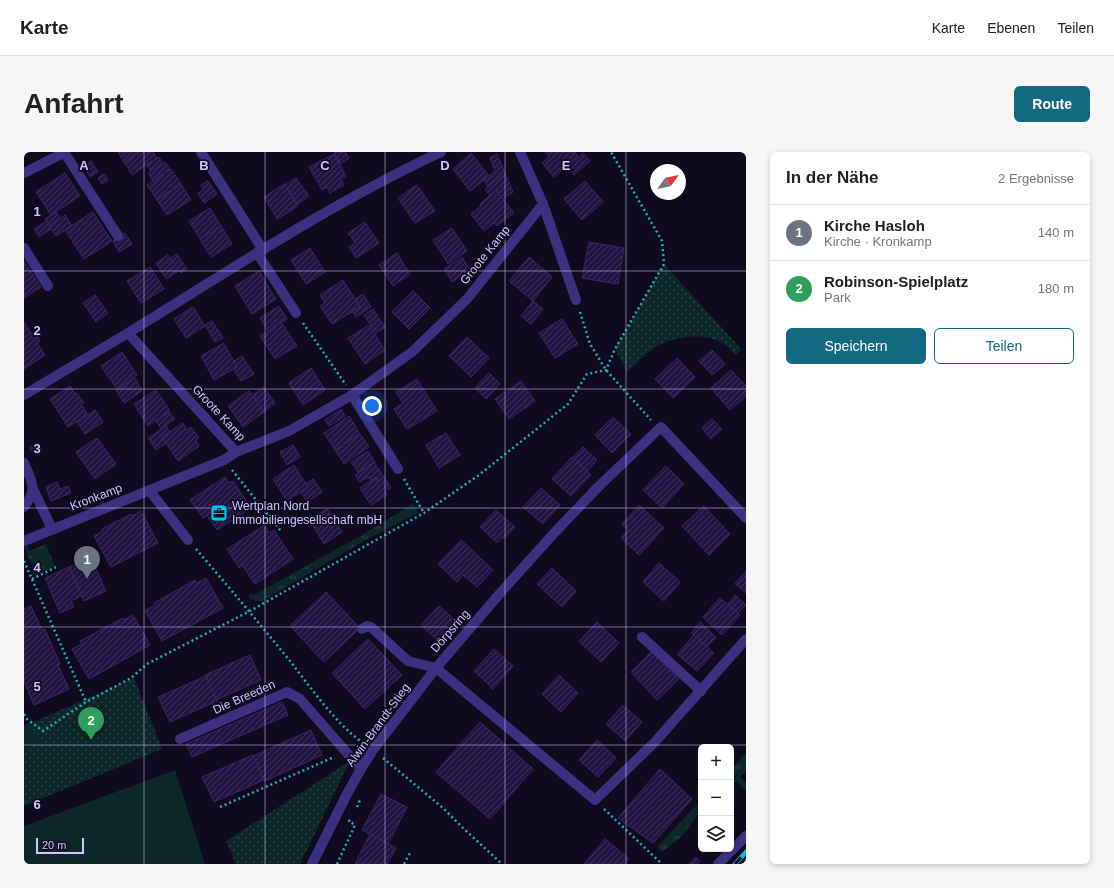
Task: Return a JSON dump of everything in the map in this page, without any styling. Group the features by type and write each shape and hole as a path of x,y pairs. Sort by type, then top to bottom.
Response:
{"street":[{"path":"24,173 65,152 118,236"},
{"path":"201,152 296,313"},
{"path":"24,395 363,191 441,152"},
{"path":"520,152 543,204 576,300"},
{"name":"Groote Kamp","path":"128,332 236,452 289,431 352,395 412,352 467,299 543,204"},
{"path":"24,248 48,286"},
{"path":"352,395 398,469"},
{"path":"659,429 660,427 746,518"},
{"name":"Dörpsring","path":"595,800 436,668 556,531 599,486 659,429"},
{"name":"Kronkamp","path":"25,537 52,529 224,460 236,452"},
{"path":"24,463 52,529"},
{"path":"24,507 34,489"},
{"path":"149,490 188,540"},
{"path":"362,629 366,626 371,628 408,661 436,668"},
{"path":"642,637 701,691"},
{"path":"595,800 654,743 746,639"},
{"name":"Alwin-Brandt-Stieg","path":"312,864 360,769 436,668"},
{"name":"Die Breeden","path":"180,740 287,692 300,699 360,769"},
{"path":"718,864 746,836"}],"path":[{"path":"606,370 615,349 664,264 662,241 611,152"},
{"path":"576,300 590,344 606,370 659,429"},
{"path":"296,313 352,395"},
{"path":"24,714 27,719 43,731 86,702 131,678 146,664 250,611 424,513 479,474 568,404 587,374 606,370"},
{"path":"224,460 281,531"},
{"path":"398,469 424,513"},
{"path":"188,540 250,611"},
{"path":"24,561 86,702"},
{"path":"32,579 56,567"},
{"path":"220,807 346,752"},
{"path":"355,811 360,800"},
{"path":"595,800 662,864"},
{"path":"337,864 355,825 349,821 352,816"},
{"path":"404,864 411,851"}],"green space":[{"path":"664,264 741,349 736,356 726,346 710,338 685,337 668,341 656,347 647,353 627,372 615,349"},
{"path":"414,503 418,513 373,536 262,601 250,599 249,594 254,595 362,535"},
{"path":"46,544 55,566 36,574 24,547 27,546 29,551"},
{"path":"134,678 162,749 24,806 24,726"},
{"path":"30,722 39,742 24,749 24,725"},
{"path":"746,753 746,770 740,777 746,783 746,791 736,781 734,783 734,779 741,771 734,777 734,766"},
{"path":"350,761 300,864 236,864 226,841"},
{"path":"175,770 205,864 24,864 24,826"},
{"path":"698,803 698,815 681,837 663,851 660,851 657,847"}],"building":[{"path":"118,152 139,152 124,162"},
{"path":"139,152 153,152 157,158 132,175 124,162"},
{"path":"334,152 345,152 349,158 340,164"},
{"path":"545,152 575,152 578,156 554,177 542,163 549,157"},
{"path":"471,153 489,176 470,191 453,169"},
{"path":"583,153 590,161 574,175 567,167"},
{"path":"334,154 346,176 341,179 344,185 330,193 327,187 322,190 309,167"},
{"path":"497,154 505,173 488,187 484,180 495,171 490,158"},
{"path":"159,157 163,164 151,172 147,165"},
{"path":"91,161 98,172 90,177 83,166"},
{"path":"165,162 170,170 153,181 148,173"},
{"path":"171,169 181,184 157,200 147,185"},
{"path":"65,173 80,196 51,215 36,192"},
{"path":"505,173 513,192 503,199 496,190 490,196 485,189"},
{"path":"104,174 108,180 102,184 98,178"},
{"path":"296,178 309,196 298,204 285,185"},
{"path":"208,181 217,194 204,203 198,193 204,189 201,185"},
{"path":"585,181 603,202 582,220 564,199"},
{"path":"181,184 191,200 167,215 157,200"},
{"path":"284,184 298,206 277,219 264,197"},
{"path":"417,185 435,211 415,223 398,198"},
{"path":"496,190 514,213 497,226 494,223 484,231 471,214"},
{"path":"210,208 221,226 200,239 189,221"},
{"path":"56,212 60,218 49,226 45,219"},
{"path":"93,212 112,241 84,259 65,230"},
{"path":"65,215 72,226 56,236 49,226"},
{"path":"47,221 51,229 39,237 34,229"},
{"path":"365,222 379,243 356,258 349,247 355,243 348,233"},
{"path":"221,226 232,244 211,257 200,239"},
{"path":"452,228 467,251 448,264 433,240"},
{"path":"125,233 132,244 119,252 113,241"},
{"path":"589,242 624,248 618,284 582,278"},
{"path":"310,248 325,272 306,284 291,260"},
{"path":"397,253 410,274 393,286 379,265"},
{"path":"177,254 187,269 181,273 171,258"},
{"path":"168,255 178,271 166,279 156,263"},
{"path":"462,257 470,270 452,282 444,269"},
{"path":"529,257 552,277 533,301 509,281"},
{"path":"24,261 41,287 24,298"},
{"path":"150,267 164,289 141,303 127,281"},
{"path":"259,271 276,299 252,314 235,286"},
{"path":"343,280 360,307 332,324 320,306 325,303 320,295"},
{"path":"413,291 430,308 409,329 392,312"},
{"path":"363,294 371,307 356,317 352,311 360,307 355,299"},
{"path":"95,295 108,313 96,322 83,303"},
{"path":"533,301 543,309 531,324 521,316"},
{"path":"279,306 287,319 268,331 260,318"},
{"path":"193,307 205,326 186,338 174,319"},
{"path":"373,309 385,327 376,333 364,315"},
{"path":"562,319 578,344 555,358 539,333"},
{"path":"212,321 223,338 215,342 205,325"},
{"path":"24,322 32,334 35,332 40,341 37,343 45,355 24,369"},
{"path":"281,322 297,346 275,359 260,336"},
{"path":"369,325 385,350 365,364 348,338"},
{"path":"467,337 489,358 471,377 449,356"},
{"path":"224,343 237,367 214,380 201,356"},
{"path":"712,350 725,364 712,375 699,361"},
{"path":"122,352 137,375 117,389 101,366"},
{"path":"242,356 254,374 241,381 233,369 237,367 234,361"},
{"path":"677,358 695,377 673,398 655,379"},
{"path":"311,368 325,390 303,405 289,383"},
{"path":"731,370 746,386 746,396 730,410 711,388"},
{"path":"489,373 500,384 486,399 475,388"},
{"path":"135,378 142,391 124,403 116,390"},
{"path":"417,379 437,411 407,429 394,409 403,403 396,392"},
{"path":"521,381 535,401 509,419 495,399"},
{"path":"70,386 75,394 77,393 84,403 81,404 88,415 68,427 50,399"},
{"path":"264,387 275,403 264,412 253,395"},
{"path":"156,390 170,411 148,426 134,404"},
{"path":"249,391 264,412 243,427 228,406"},
{"path":"341,409 345,416 329,426 325,420"},
{"path":"95,410 103,422 85,434 77,422"},
{"path":"169,412 175,419 161,429 156,421"},
{"path":"349,416 360,434 335,450 324,433"},
{"path":"613,417 631,434 612,453 595,435"},
{"path":"712,419 722,429 711,439 702,428"},
{"path":"183,423 187,430 191,427 199,438 196,440 199,446 178,461 162,437"},
{"path":"166,426 170,432 162,437 166,443 156,450 148,438"},
{"path":"446,433 460,455 439,468 426,445"},
{"path":"360,434 369,447 344,464 335,450"},
{"path":"97,438 116,464 95,479 76,452"},
{"path":"38,443 42,449 34,454 30,448"},
{"path":"293,445 300,457 287,465 280,452"},
{"path":"583,447 597,460 587,471 573,458"},
{"path":"368,451 375,462 358,472 351,462"},
{"path":"572,457 591,475 571,496 552,479"},
{"path":"374,462 384,477 378,481 376,477 371,481 368,477 360,482 355,475"},
{"path":"294,465 308,487 287,501 273,479"},
{"path":"666,466 684,484 662,508 643,490"},
{"path":"225,477 229,483 233,481 251,508 217,530 207,515 203,518 190,500"},
{"path":"376,477 378,481 384,477 391,488 385,491 387,495 371,505 360,488"},
{"path":"313,479 322,492 307,502 301,492 308,487 305,484"},
{"path":"57,482 60,489 68,486 71,493 51,501 46,487"},
{"path":"541,488 560,505 543,524 523,507"},
{"path":"639,505 664,528 639,555 621,538 628,530 622,524"},
{"path":"704,506 730,534 709,555 682,526"},
{"path":"327,509 342,532 324,544 309,520"},
{"path":"496,510 515,527 504,539 502,537 497,543 480,527"},
{"path":"141,511 158,543 111,567 94,536 103,531 102,529 131,514 132,516"},
{"path":"265,525 269,533 274,530 293,559 255,584 242,565 239,568 227,549"},
{"path":"461,540 493,570 477,587 463,575 457,582 438,564"},
{"path":"91,558 106,591 84,601 69,567"},
{"path":"659,563 680,582 664,601 643,582"},
{"path":"69,567 82,596 71,601 74,607 60,613 45,578"},
{"path":"552,568 576,591 562,607 537,584"},
{"path":"746,571 746,593 735,584"},
{"path":"206,578 223,608 162,641 145,611 155,605 154,603 195,580 197,583"},
{"path":"326,592 360,628 324,662 290,626"},
{"path":"735,595 746,605 738,613 728,604"},
{"path":"720,598 740,615 722,635 703,617"},
{"path":"31,606 42,630 45,629 60,664 58,665 69,689 34,705 24,682 24,609"},
{"path":"439,606 457,622 439,642 421,625"},
{"path":"133,615 150,645 89,679 72,649 82,644 80,641 123,618 124,620"},
{"path":"597,622 619,643 601,662 579,641"},
{"path":"700,622 716,637 707,647 691,633"},
{"path":"694,635 714,653 697,671 677,654"},
{"path":"368,639 402,675 365,709 332,673"},
{"path":"494,649 513,666 493,689 474,671"},
{"path":"652,651 679,679 657,700 631,672"},
{"path":"250,655 261,680 216,700 205,675"},
{"path":"559,675 578,693 561,712 542,694"},
{"path":"206,676 217,701 170,722 158,697"},
{"path":"282,702 288,715 192,757 186,744"},
{"path":"623,705 642,722 625,741 606,724"},
{"path":"480,722 533,769 490,819 436,772"},
{"path":"311,730 322,755 265,781 253,756"},
{"path":"597,740 616,758 598,777 579,760"},
{"path":"253,755 264,780 214,802 202,777"},
{"path":"660,769 692,799 653,843 618,818"},
{"path":"381,794 407,807 388,844 362,830"},
{"path":"370,834 396,848 387,864 355,864"},
{"path":"605,839 629,859 625,864 584,864"},
{"path":"696,857 700,861 697,864 689,864"}],"railway":[{"path":"735,864 746,852"}],"place":[{"name":"Wertplan Nord Immobiliengesellschaft mbH","path":"219,513"},
{"name":"Kirche Hasloh","path":"87,579"},
{"name":"Robinson-Spielplatz","path":"91,740"}]}
